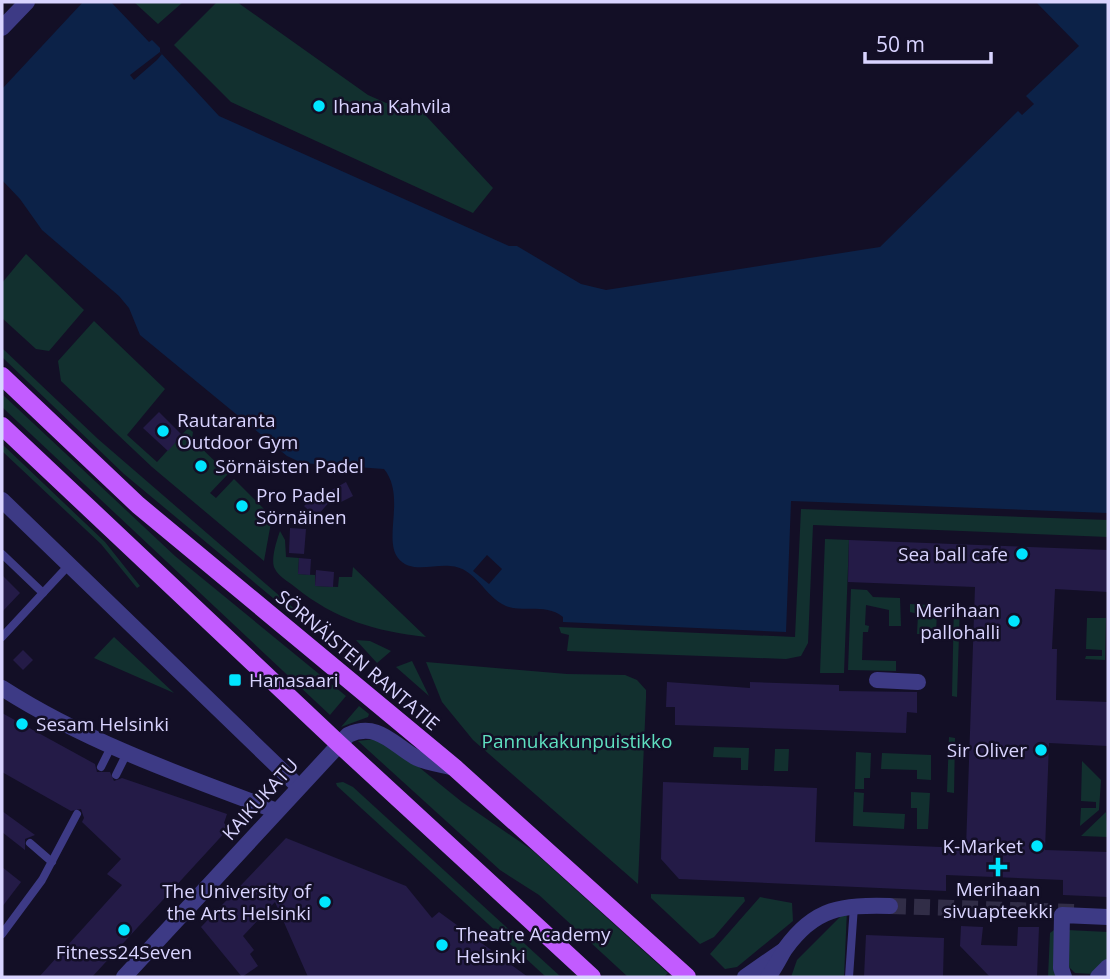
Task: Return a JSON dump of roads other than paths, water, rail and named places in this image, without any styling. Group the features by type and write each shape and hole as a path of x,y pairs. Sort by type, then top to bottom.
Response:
{"main road":[{"name":"SÖRNÄISTEN RANTATIE","path":"2,376 138,505 455,768 687,977"},
{"path":"2,426 338,743 592,977"}],"street":[{"path":"2,28 27,2"},
{"path":"2,500 299,787"},
{"path":"877,680 918,682"},
{"path":"2,688 26,704 127,753 277,811"},
{"name":"KAIKUKATU","path":"124,977 338,743 355,732 375,731 386,735 419,759 455,768"},
{"path":"745,977 786,948 820,914 834,908 890,906"},
{"path":"1064,977 1061,968 1062,915 1108,917"},
{"path":"768,977 786,948"},
{"path":"1098,977 1108,967"}],"lane":[{"path":"2,554 43,593"},
{"path":"2,637 69,565"},
{"path":"101,767 112,746"},
{"path":"116,775 127,753"},
{"path":"2,933 52,862 77,814"},
{"path":"30,843 52,862"},
{"path":"849,977 853,906"}],"water":[{"path":"83,2 111,2 149,42 152,40 160,48 160,52 219,116 509,246 517,246 581,284 606,290 880,247 1018,111 1022,115 1034,104 1026,96 1079,46 1036,2 1108,2 1108,513 791,501 786,632 563,622 563,617 549,610 513,608 498,602 467,571 459,568 409,566 398,558 394,550 393,491 384,469 302,463 287,456 140,335 129,308 119,296 42,230 20,199 2,180 2,89"}],"tunnel":[{"path":"890,906 1074,912"}],"place":[{"name":"Ihana Kahvila","path":"319,106"},
{"name":"Rautaranta Outdoor Gym","path":"163,431"},
{"name":"Sörnäisten Padel","path":"201,466"},
{"name":"Pro Padel Sörnäinen","path":"242,506"},
{"name":"Sea ball cafe","path":"1022,554"},
{"name":"Merihaan pallohalli","path":"1014,621"},
{"name":"Hanasaari","path":"235,680"},
{"name":"Sesam Helsinki","path":"22,724"},
{"name":"Sir Oliver","path":"1041,750"},
{"name":"K-Market","path":"1037,846"},
{"name":"Merihaan sivuapteekki","path":"998,867"},
{"name":"The University of the Arts Helsinki","path":"325,902"},
{"name":"Fitness24Seven","path":"124,930"},
{"name":"Theatre Academy Helsinki","path":"442,945"}],"park label":[{"name":"Pannukakunpuistikko","path":"577,741"}]}
